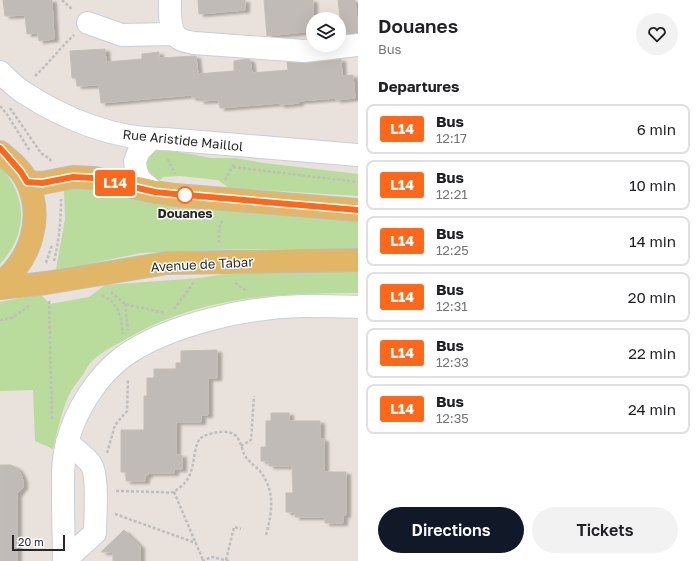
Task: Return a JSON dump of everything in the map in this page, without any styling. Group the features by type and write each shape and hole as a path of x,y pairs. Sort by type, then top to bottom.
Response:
{"main road":[{"path":"0,283 9,276 22,261 30,244 34,224 34,204 27,182 21,172 3,153"},
{"path":"27,182 42,183 73,177 94,178 155,192 358,210"},
{"name":"Avenue de Tabar","path":"0,288 46,283 167,263 358,260"}],"street":[{"path":"170,0 171,24 174,34 181,40 194,43 304,51 358,45"},
{"path":"88,23 122,35 174,34"},
{"name":"Rue Aristide Maillol","path":"0,72 22,92 51,109 105,130 129,136 246,147 358,155"},
{"path":"155,192 140,180 136,171 135,161 139,151 158,139"},
{"path":"64,561 63,473 67,442 74,422 83,404 110,368 129,363 149,342 192,325 217,318 266,309 303,306 358,307"},
{"path":"64,561 95,533 95,474 91,464 67,442"}],"path":[{"path":"30,82 46,66 62,46 88,23"},
{"path":"7,105 41,153 50,159 52,164"},
{"path":"0,106 34,157"},
{"path":"158,139 166,152 176,177"},
{"path":"233,167 358,182"},
{"path":"53,263 58,244 61,219 61,198"},
{"path":"219,247 219,228 223,221 223,216"},
{"path":"105,290 111,292 125,304 171,314 196,279"},
{"path":"230,280 254,295 266,309"},
{"path":"99,294 104,295 112,301 120,312 124,343 129,363 127,411 115,425 107,450 108,457"},
{"path":"50,300 52,435 67,442"},
{"path":"0,320 11,318 34,302"},
{"path":"241,446 251,440 254,396"},
{"path":"95,500 174,492 182,486 188,478 192,468 197,442 203,436 221,432 230,432 237,436 245,456 258,469 266,480 270,492 272,512 266,535"},
{"path":"174,492 203,560 212,557 227,560 234,527 241,528"},
{"path":"95,500 196,542"}],"green space":[{"path":"159,148 211,158 235,158 264,163 358,174 358,196 229,188 218,180 180,176 163,177 157,183 143,170 150,151"},
{"path":"0,166 16,190 20,203 21,215 20,228 16,240 0,264"},
{"path":"79,185 358,216 358,249 242,249 141,253 56,269 65,219 64,189"},
{"path":"358,271 358,293 268,296 211,305 183,313 155,324 109,348 91,362 71,391 58,427 53,449 35,441 33,390 0,391 0,302 40,294 50,304 89,297 105,285 199,278 238,272"}],"building":[{"path":"3,0 52,0 54,39 39,41 38,33 27,34 25,15 5,16"},
{"path":"198,0 245,0 245,10 199,14"},
{"path":"264,0 313,0 313,12 306,12 306,32 267,36"},
{"path":"338,0 355,0 358,32 346,33 346,12 339,12"},
{"path":"105,49 106,62 142,59 142,54 159,52 159,58 196,56 198,74 234,71 234,61 247,59 250,60 252,73 288,70 287,62 305,63 341,59 342,76 353,75 355,98 299,101 299,103 280,105 280,103 220,108 219,100 200,101 199,97 192,98 191,95 101,103 99,85 77,86 76,78 72,78 70,51"},
{"path":"217,350 217,378 208,378 208,415 201,415 201,422 176,422 176,455 182,455 182,469 174,469 174,473 148,473 148,475 145,475 145,481 126,481 126,472 121,472 121,430 144,430 144,396 147,396 147,378 154,378 154,369 176,369 176,363 181,363 181,351"},
{"path":"271,413 289,413 289,421 320,421 320,439 324,439 324,472 346,472 346,515 343,515 343,523 325,523 325,517 295,517 295,512 286,512 286,493 293,493 292,466 269,466 269,461 261,461 261,447 266,447 266,421 271,421"},
{"path":"0,465 11,465 17,468 23,480 23,487 17,494 17,561 0,561"},
{"path":"124,530 140,546 140,561 113,561 113,552 101,552"}],"bus line":[{"name":"L14","path":"0,148 21,172 27,182 42,183 73,177 94,178 155,192 358,210"}],"place":[{"name":"Douanes","path":"185,195"}]}
